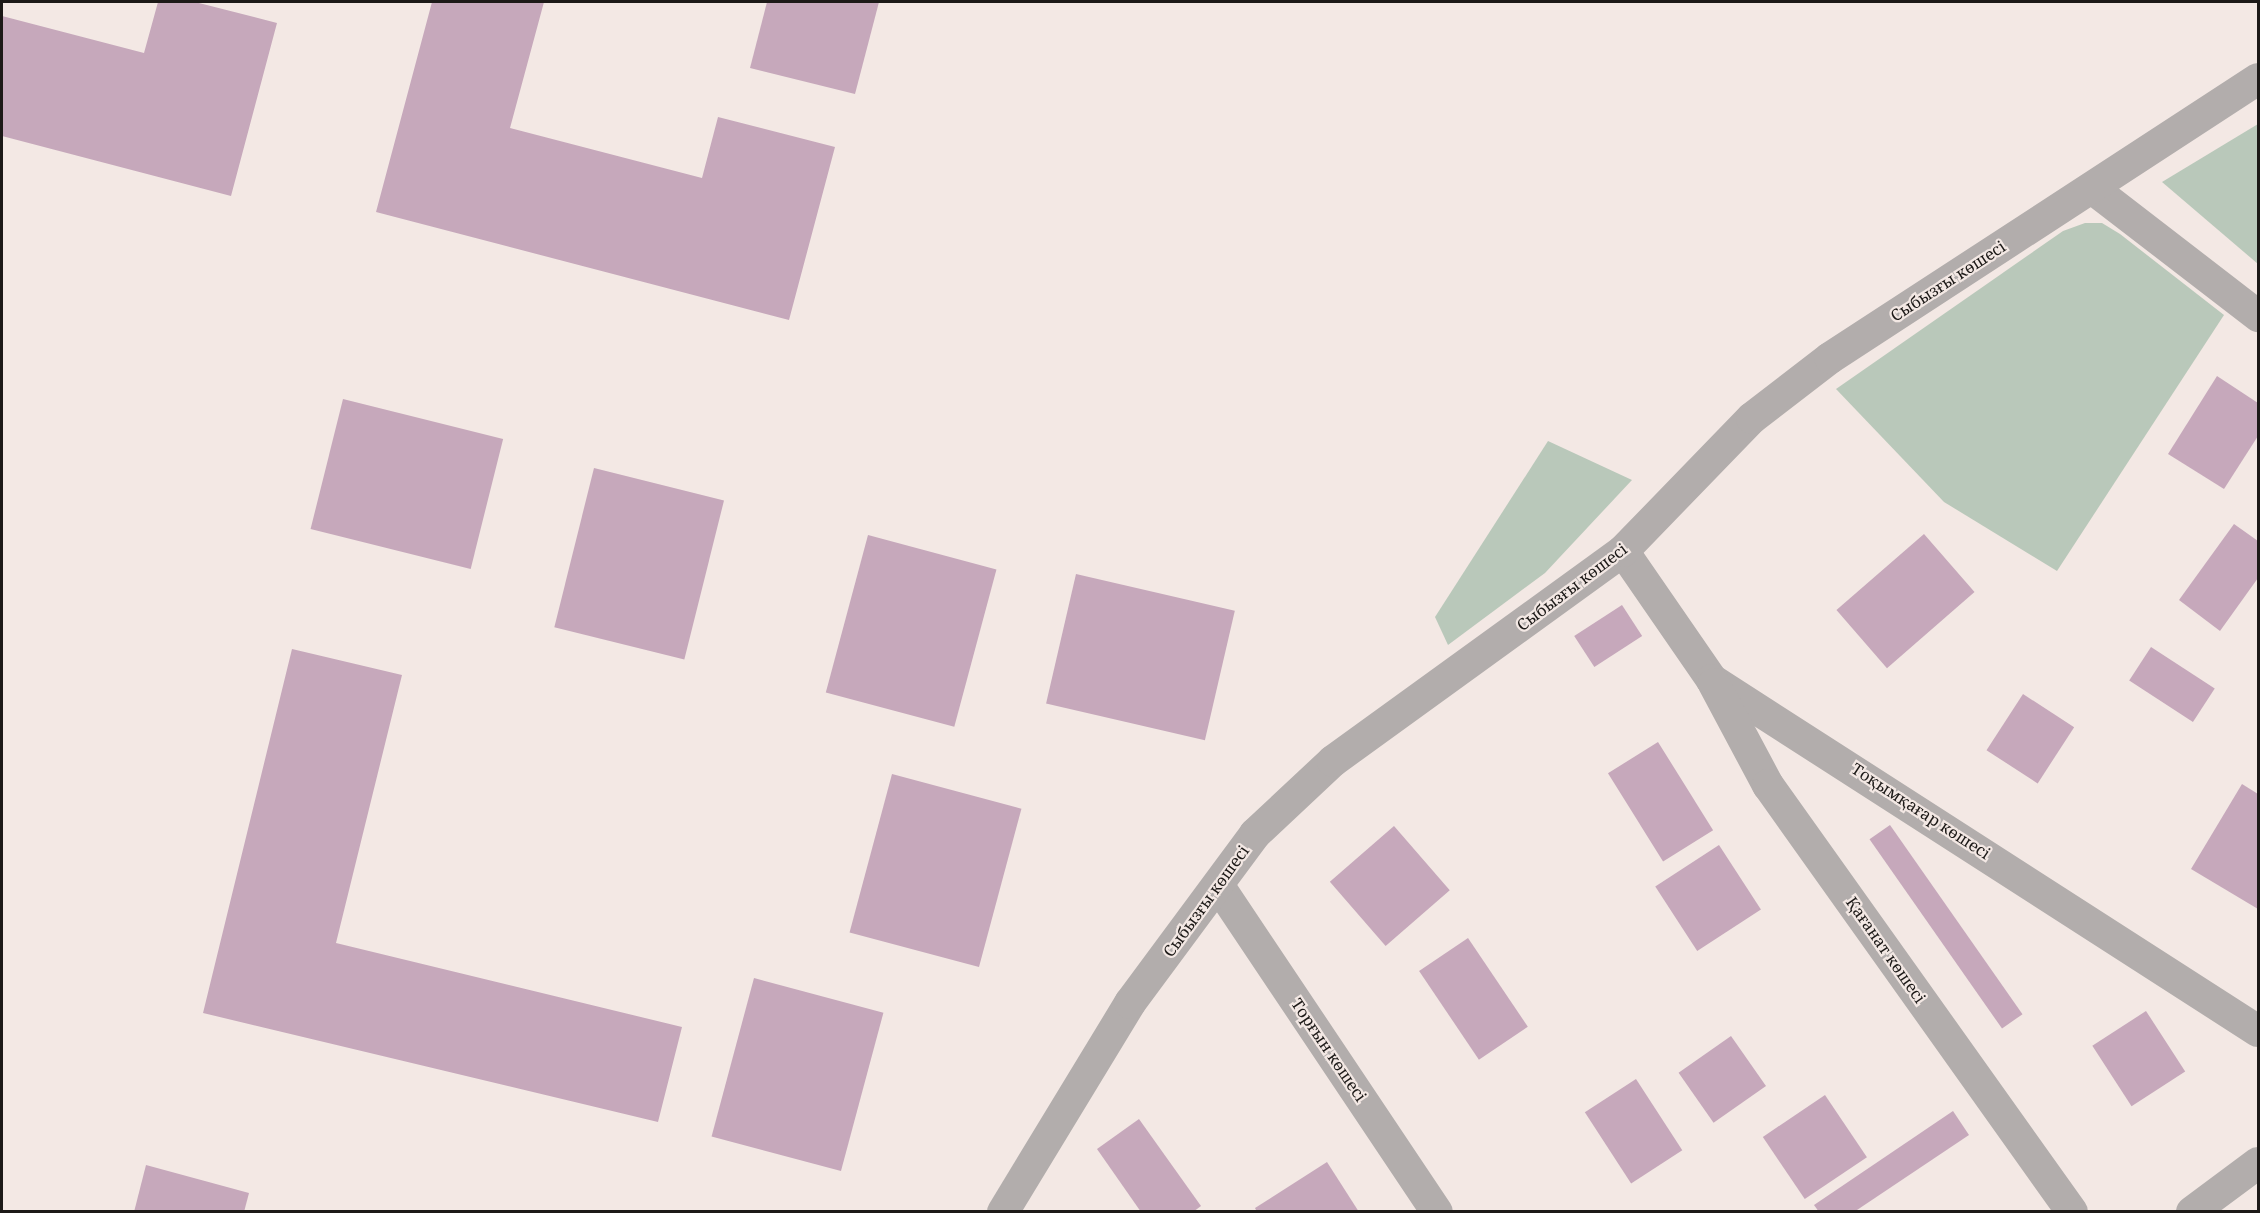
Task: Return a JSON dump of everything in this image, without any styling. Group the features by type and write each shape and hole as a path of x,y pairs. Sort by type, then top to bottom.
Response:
{"street":[{"name":"Сыбызғы көшесі","path":"1003,1212 1130,1003 1220,888 1255,834 1333,760 1623,551 1752,418 1830,358 2259,79"},
{"path":"2092,188 2259,316"},
{"name":"Тоқымқағар көшесі","path":"1623,551 1712,681 2259,1031"},
{"name":"Қағанат көшесі","path":"1712,681 1768,785 2072,1212"},
{"name":"Торғын көшесі","path":"1220,888 1437,1212"},
{"path":"2192,1212 2259,1163"}],"green space":[{"path":"2258,124 2258,264 2162,182"},
{"path":"2085,223 2102,223 2120,234 2224,315 2057,571 1944,502 1836,389 2063,231"},
{"path":"1548,441 1632,480 1545,573 1448,645 1435,617"}],"building":[{"path":"158,2 195,2 277,23 231,196 2,136 2,16 144,53"},
{"path":"432,2 544,2 510,128 702,178 718,117 835,147 789,320 376,212"},
{"path":"767,2 879,2 855,94 750,68"},
{"path":"2217,376 2258,403 2258,436 2224,489 2168,454"},
{"path":"343,399 503,439 471,569 311,529"},
{"path":"594,468 724,500 684,660 554,627"},
{"path":"2234,524 2258,541 2258,578 2220,631 2179,600"},
{"path":"1924,534 1975,592 1887,668 1836,610"},
{"path":"868,535 996,569 954,727 826,692"},
{"path":"1076,574 1235,611 1205,740 1046,704"},
{"path":"1622,605 1642,636 1594,667 1574,636"},
{"path":"2151,647 2215,688 2193,722 2129,681"},
{"path":"292,649 402,675 336,943 682,1027 658,1122 203,1013"},
{"path":"2023,694 2074,727 2038,783 1987,750"},
{"path":"1658,742 1713,830 1663,861 1608,773"},
{"path":"892,774 1021,809 979,967 850,932"},
{"path":"2242,784 2258,794 2258,909 2191,869"},
{"path":"1890,825 2022,1014 2002,1029 1870,839"},
{"path":"1394,826 1450,890 1386,946 1330,882"},
{"path":"1719,845 1761,910 1697,951 1655,886"},
{"path":"1468,938 1528,1027 1479,1060 1419,971"},
{"path":"754,978 883,1013 841,1171 712,1136"},
{"path":"2146,1011 2185,1071 2132,1106 2092,1046"},
{"path":"1731,1036 1766,1086 1714,1123 1679,1073"},
{"path":"1636,1079 1682,1150 1631,1184 1585,1112"},
{"path":"1825,1095 1867,1157 1805,1199 1763,1137"},
{"path":"1953,1111 1969,1135 1854,1212 1819,1212 1814,1205"},
{"path":"1139,1119 1201,1206 1193,1212 1141,1212 1097,1149"},
{"path":"1327,1162 1359,1212 1257,1212 1255,1208"},
{"path":"146,1165 249,1193 244,1212 134,1212"}]}
